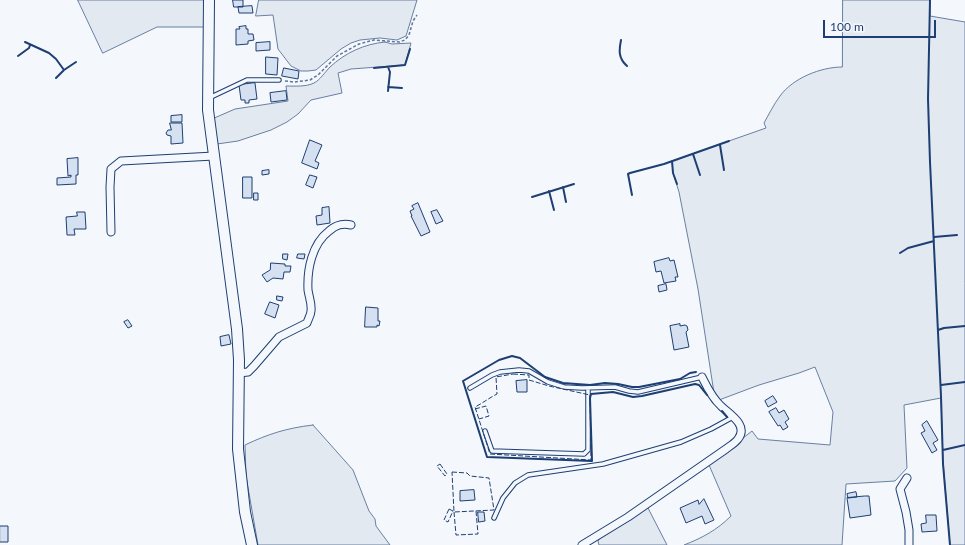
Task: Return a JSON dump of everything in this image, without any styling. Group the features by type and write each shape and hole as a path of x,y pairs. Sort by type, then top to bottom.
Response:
{"street":[{"path":"209,0 208,98 210,133 237,329 239,373 238,449 245,512 252,545"},
{"path":"111,232 111,169 121,161 214,156"},
{"path":"239,373 248,372 279,337 307,323 311,311 308,290 308,274 318,241 336,226 345,223 351,225"},
{"path":"582,545 628,517 726,449 739,438 741,428 737,420 720,406 702,377"},
{"path":"907,478 900,489 909,530 910,545"}],"lane":[{"path":"208,98 247,80 279,80"},
{"path":"470,388 500,372 519,370 529,371 548,382 564,387 615,387 638,392 702,377"},
{"path":"485,431 492,451 584,454 588,450 588,388"},
{"path":"494,518 503,498 514,483 528,475 603,464 681,442 711,429 733,417"}],"path":[{"path":"279,80 294,82 310,80 318,75 337,56 359,44 374,40 399,42 405,40 410,35 413,22 417,15"}],"shaded area":[{"path":"78,0 205,0 205,27 157,27 103,53"},
{"path":"259,0 417,0 406,36 397,40 380,38 360,40 351,43 341,49 316,70 301,71 291,66 278,49 273,15 256,16"},
{"path":"843,0 930,0 930,16 965,22 965,545 950,545 943,461 941,398 904,405 907,468 895,481 846,484 842,545 684,545 709,533 731,516 709,465 752,431 758,439 830,445 833,412 815,367 719,400 714,393 698,289 679,192 673,173 672,161 766,128 764,123 774,106 780,96 792,84 817,71 842,67"},
{"path":"385,42 392,44 411,43 405,65 351,69 338,73 342,93 311,100 298,114 287,122 271,130 238,141 217,144 212,119 235,109 288,101 286,86 304,86 314,83 330,67 348,53 362,47"},
{"path":"313,425 353,470 369,511 375,519 376,526 390,545 258,545 246,476 245,445 278,432"},
{"path":"648,508 667,545 599,545 598,541 601,537"}],"building":[{"path":"233,0 243,0 243,7 234,7"},
{"path":"252,6 253,13 239,13 238,7"},
{"path":"246,26 246,29 248,29 248,34 253,34 254,40 248,41 248,44 236,45 236,29"},
{"path":"270,42 270,50 256,51 256,43"},
{"path":"266,57 278,58 277,75 266,74"},
{"path":"284,68 299,71 298,79 282,76"},
{"path":"255,83 257,99 249,100 249,103 245,103 245,100 241,100 239,85"},
{"path":"286,91 287,100 271,102 270,93"},
{"path":"182,115 182,122 171,122 171,116"},
{"path":"170,123 182,123 183,143 171,144 171,136 167,135 166,133 168,130 171,130"},
{"path":"310,140 322,145 315,161 319,163 317,169 302,163"},
{"path":"78,158 78,175 76,175 76,184 57,185 57,178 71,177 71,175 68,176 67,159"},
{"path":"269,170 269,174 262,175 262,171"},
{"path":"310,175 317,177 313,188 306,185"},
{"path":"243,177 252,177 252,198 243,198"},
{"path":"254,193 258,193 258,200 254,200"},
{"path":"418,203 430,232 421,236 410,211 414,209 412,206"},
{"path":"329,207 330,223 317,225 316,216 322,215 322,208"},
{"path":"437,210 443,221 436,224 431,212"},
{"path":"77,212 85,212 86,229 74,229 75,235 67,235 66,217 77,216"},
{"path":"283,254 288,254 287,260 283,259"},
{"path":"298,254 305,254 304,259 297,258"},
{"path":"669,258 670,261 674,260 678,277 675,277 676,281 664,283 661,271 656,272 654,262"},
{"path":"271,263 291,266 290,272 284,272 283,279 273,278 267,282 262,275 270,270"},
{"path":"666,284 667,290 659,292 658,286"},
{"path":"277,296 283,297 282,301 277,300"},
{"path":"270,302 279,305 275,318 265,314"},
{"path":"366,307 378,308 378,321 380,321 379,326 365,327"},
{"path":"128,320 132,326 128,328 124,322"},
{"path":"680,324 680,326 687,326 688,330 686,332 689,347 674,350 670,326"},
{"path":"229,335 231,344 221,346 220,337"},
{"path":"527,380 527,392 517,392 516,381"},
{"path":"773,396 777,402 768,407 765,401"},
{"path":"776,408 779,413 784,410 789,419 785,422 788,427 783,430 780,425 778,426 769,412"},
{"path":"927,421 938,440 933,443 937,450 932,453 921,433 925,431 922,425"},
{"path":"474,490 475,500 460,501 460,491"},
{"path":"856,492 857,497 848,498 847,494"},
{"path":"869,496 871,515 850,518 847,498"},
{"path":"704,499 714,520 705,524 702,516 686,523 680,508 698,500 699,504"},
{"path":"478,512 484,512 485,521 479,522"},
{"path":"926,515 936,515 937,531 922,532 921,524 926,523"},
{"path":"0,526 8,526 8,542 0,542"}],"fence":[{"path":"513,374 529,375 529,380 590,395 591,460 490,454 475,407 497,394 496,377 513,374"},
{"path":"475,409 486,406 489,416 479,419"},
{"path":"440,464 447,474 445,476 437,466 440,464"},
{"path":"452,472 467,473 470,476 489,478 494,510 454,512 452,472"},
{"path":"449,509 453,511 448,522 444,520 449,509"},
{"path":"454,512 456,535 478,534 476,511"}],"wall":[{"path":"930,0 928,99 930,162 943,464 950,545"},
{"path":"621,40 620,54 622,60 627,66"},
{"path":"25,42 49,53 56,59 64,70 56,78"},
{"path":"18,56 29,48 30,45"},
{"path":"374,68 405,65 410,49"},
{"path":"64,70 76,62"},
{"path":"388,67 390,72 388,91"},
{"path":"388,87 402,88"},
{"path":"632,195 628,174 664,164 729,141"},
{"path":"720,145 724,170"},
{"path":"693,154 700,175"},
{"path":"672,161 673,173 677,184"},
{"path":"532,197 574,184"},
{"path":"563,187 566,202"},
{"path":"549,191 554,210"},
{"path":"934,238 957,235"},
{"path":"900,253 908,248 934,241"},
{"path":"938,330 965,326"},
{"path":"696,372 690,373 680,379 639,387 605,383 590,385 563,383 545,377 520,358 512,356 499,360 463,381 487,457 592,461 591,394 613,392 633,397 695,384 699,385 707,395"},
{"path":"941,385 965,382"},
{"path":"722,411 727,417"},
{"path":"943,450 965,445"}]}
